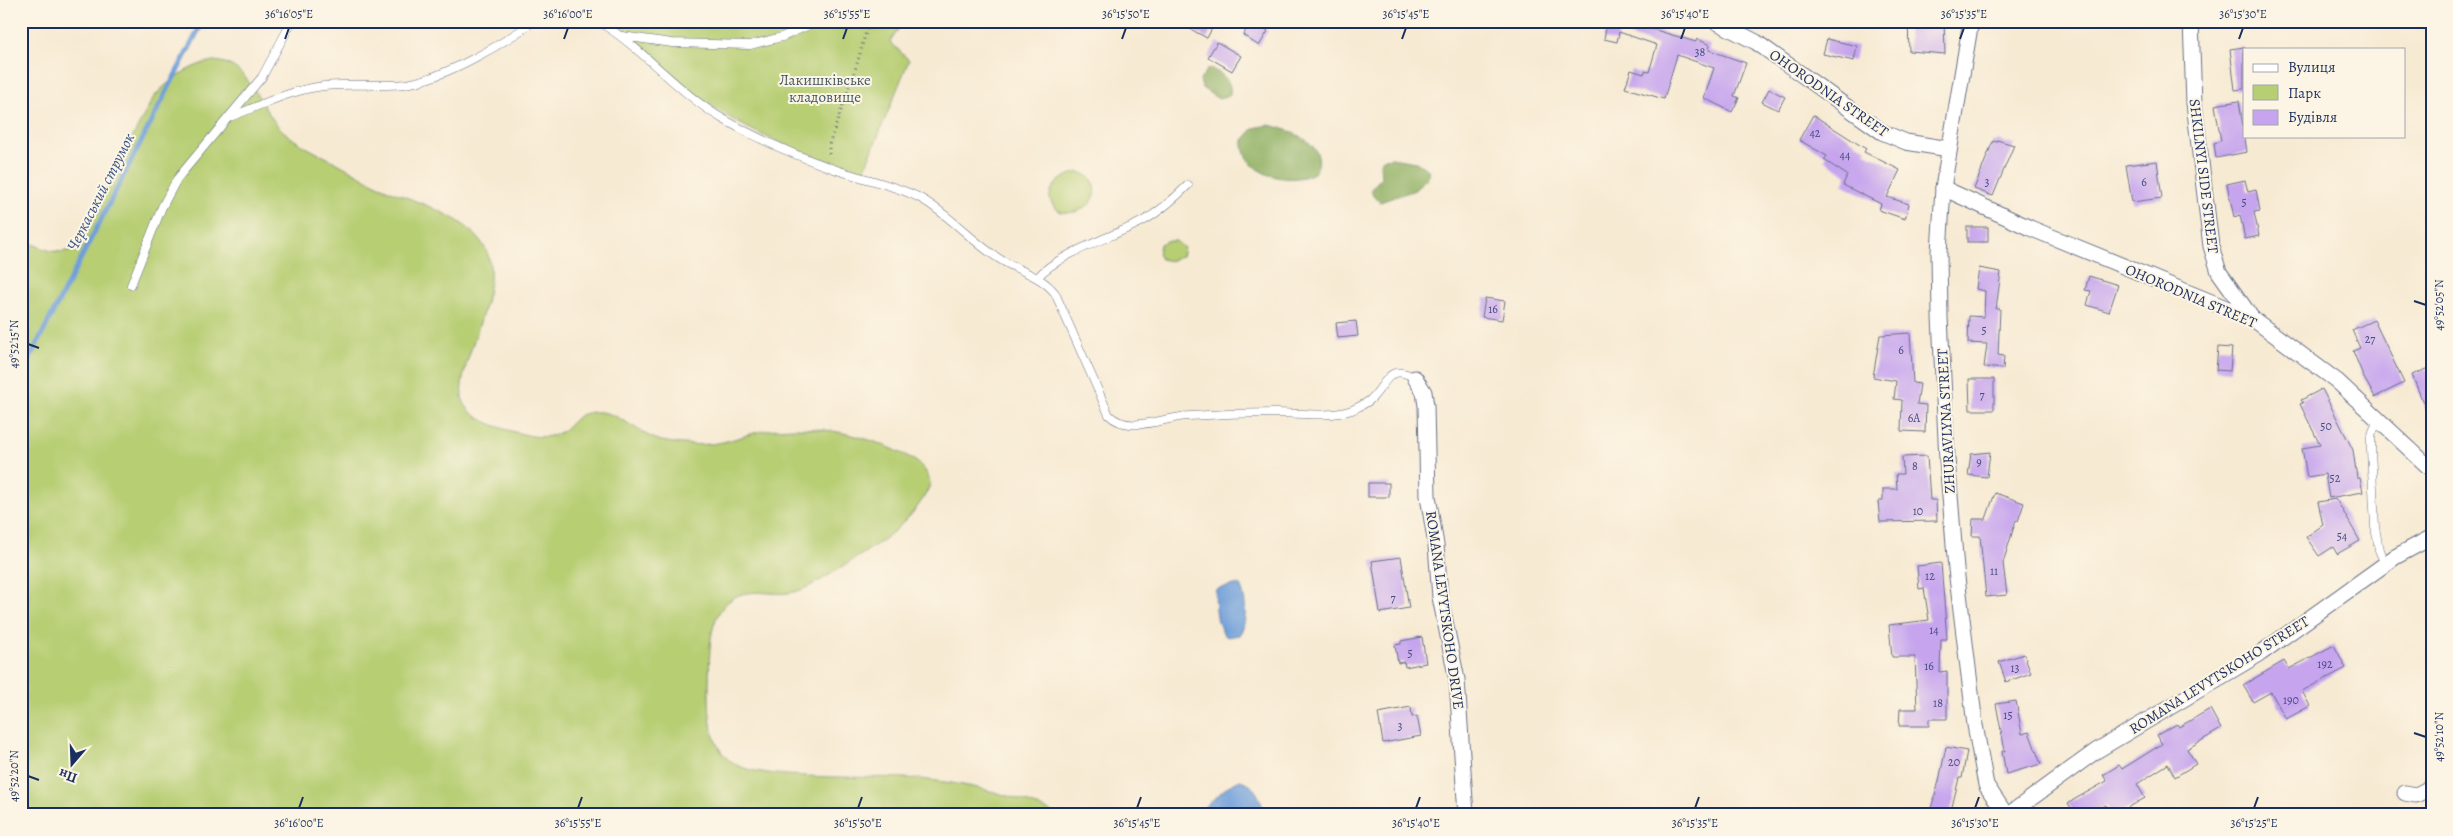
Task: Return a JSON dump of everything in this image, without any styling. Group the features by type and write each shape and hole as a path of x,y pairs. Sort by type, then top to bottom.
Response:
{"street":[{"name":"OHORODNIA STREET","path":"1715,21 1756,42 1882,132 1906,142 1950,149"},
{"name":"ZHURAVLYNA STREET","path":"1971,21 1943,188 1939,252 1940,318 1947,458 1959,597 1983,775 1990,793 2007,815"},
{"name":"SHKILNYI SIDE STREET","path":"2191,21 2194,96 2211,246 2219,272 2254,319"},
{"name":"OHORODNIA STREET","path":"1943,188 2039,231 2254,319 2300,351 2337,381 2432,470"},
{"name":"ROMANA LEVYTSKOHO DRIVE","path":"1415,378 1424,392 1426,406 1429,502 1436,545 1440,597 1457,680 1466,815"},
{"name":"ROMANA LEVYTSKOHO STREET","path":"2007,815 2096,751 2276,643 2385,564 2432,537"},
{"path":"2406,794 2416,795 2432,787"}],"lane":[{"path":"131,285 162,208 177,179 268,67 292,21"},
{"path":"228,118 273,98 318,87 392,85 422,80 467,61 534,21"},
{"path":"598,21 620,36 679,88 712,112 788,152 830,168 893,187 920,198 944,214 998,259 1038,277 1055,293 1109,414 1123,424 1203,415 1336,414 1349,411 1368,402 1387,378 1395,373 1404,373 1415,378"},
{"path":"620,36 672,43 750,45 782,37 818,21"},
{"path":"1038,277 1045,270 1078,252 1142,221 1172,201 1188,184"},
{"path":"2378,420 2371,436 2371,450 2375,527 2379,550 2385,564"}],"path":[{"path":"830,168 829,145 857,64 869,21"}],"green space":[{"name":"Лакишківське кладовище","path":"614,21 904,21 890,42 909,60 863,173 786,145 730,118 661,68 612,25"},
{"path":"213,61 226,63 237,69 253,88 274,121 295,141 378,185 458,221 481,242 488,255 490,273 488,292 469,355 462,390 464,403 478,418 511,431 541,437 555,435 581,415 603,412 621,419 657,440 695,445 723,442 762,431 779,429 797,428 833,431 885,446 911,458 924,469 930,485 923,499 892,533 866,552 806,588 785,593 757,592 739,595 731,599 723,607 714,624 712,634 709,694 714,738 725,756 733,763 746,769 766,773 905,778 964,785 1021,800 1058,815 21,815 21,238 41,248 55,252 62,252 75,247 152,100 171,80 187,70"},
{"path":"1208,69 1217,72 1225,78 1230,86 1229,96 1217,98 1202,88 1200,80"},
{"path":"1268,125 1296,134 1313,147 1318,155 1318,163 1314,173 1292,179 1280,178 1258,169 1249,161 1244,152 1243,140 1254,128"},
{"path":"1392,158 1416,162 1428,170 1429,176 1415,190 1380,202 1373,196 1371,189 1381,178 1380,162 1383,159"},
{"path":"1079,172 1089,177 1094,183 1096,191 1094,198 1089,205 1081,210 1061,212 1050,200 1050,194 1057,182"},
{"path":"1167,241 1176,241 1184,248 1182,256 1171,261 1161,259 1158,254 1160,244"}],"water":[{"path":"1239,584 1245,603 1244,624 1239,635 1227,637 1218,622 1215,601 1216,589"},
{"path":"1240,780 1254,789 1262,804 1264,815 1196,815 1228,786"}],"building":[{"path":"1175,21 1216,21 1207,38"},
{"path":"1252,21 1268,31 1259,46 1243,35"},
{"path":"1594,21 1655,21 1652,29 1696,42 1697,39 1710,45 1709,50 1746,63 1734,96 1739,98 1732,112 1704,98 1714,68 1677,55 1664,99 1625,88 1631,70 1644,74 1645,71 1649,72 1657,45 1619,32 1617,42 1604,39 1606,28 1594,24"},
{"path":"1908,21 1944,21 1945,54 1909,51"},
{"path":"1827,39 1857,46 1854,61 1823,54"},
{"path":"1217,42 1241,56 1232,71 1208,57"},
{"path":"2244,47 2243,89 2235,90 2230,49"},
{"path":"1769,89 1785,97 1778,110 1762,102"},
{"path":"2239,101 2243,138 2245,138 2247,152 2216,158 2214,143 2221,141 2215,105"},
{"path":"1813,115 1866,149 1864,152 1900,170 1887,197 1909,204 1905,219 1879,210 1881,204 1843,185 1847,175 1824,160 1827,156 1799,140"},
{"path":"1997,140 2014,145 1993,196 1974,189 1993,141 1997,142"},
{"path":"2157,161 2162,198 2132,202 2126,165"},
{"path":"2245,180 2248,192 2256,190 2260,211 2254,212 2259,236 2245,239 2240,215 2234,217 2227,184"},
{"path":"1967,227 1988,227 1988,242 1967,242"},
{"path":"1979,268 2001,272 1996,309 2000,309 1998,355 2004,356 2003,369 1984,367 1987,344 1968,343 1969,316 1984,317 1985,291 1976,289"},
{"path":"2089,276 2118,285 2109,312 2087,305 2091,291 2085,290"},
{"path":"1485,298 1505,301 1502,320 1482,317"},
{"path":"2374,320 2404,383 2375,397 2364,378 2353,351 2360,348 2352,330"},
{"path":"1356,321 1358,336 1338,338 1336,323"},
{"path":"1910,333 1913,383 1920,384 1917,404 1926,405 1925,432 1901,431 1902,400 1894,399 1896,381 1873,377 1880,335"},
{"path":"2218,347 2232,348 2230,371 2216,370"},
{"path":"2432,367 2432,421 2431,422 2412,375"},
{"path":"1969,379 1994,379 1994,410 1970,410"},
{"path":"2322,389 2353,450 2357,478 2360,478 2363,492 2329,498 2325,474 2307,477 2302,448 2320,445 2300,404 2303,403 2301,400"},
{"path":"1990,452 1987,477 1968,475 1971,454"},
{"path":"1927,456 1930,500 1936,500 1937,521 1880,522 1878,501 1883,500 1883,489 1897,489 1896,474 1903,474 1902,457"},
{"path":"1368,483 1389,483 1389,497 1368,497"},
{"path":"1995,493 2024,503 2018,521 2016,520 2003,563 2007,595 1986,597 1980,536 1972,536 1973,519 1986,519"},
{"path":"2336,499 2360,541 2337,554 2333,547 2319,556 2306,537 2323,525 2318,502"},
{"path":"1401,557 1409,608 1380,613 1372,561"},
{"path":"1941,563 1947,639 1941,639 1940,672 1947,671 1947,719 1929,719 1929,726 1899,726 1900,709 1917,709 1915,657 1892,657 1889,625 1929,620 1924,588 1919,589 1917,566"},
{"path":"1422,637 1426,663 1405,667 1404,662 1398,663 1395,645 1401,644 1401,641"},
{"path":"2334,645 2346,668 2302,691 2310,706 2286,719 2271,692 2253,702 2243,685 2284,661 2289,669"},
{"path":"2024,654 2031,673 2006,682 1999,662"},
{"path":"2016,701 2022,734 2029,732 2041,764 2006,774 2002,751 2005,751 1996,704"},
{"path":"1411,707 1412,717 1417,716 1421,736 1383,743 1378,713"},
{"path":"2210,709 2221,729 2187,749 2196,764 2175,777 2168,764 2137,784 2145,798 2115,815 2112,815 2106,805 2088,815 2075,815 2068,803 2107,781 2103,775 2119,765 2122,769 2162,744 2157,735 2177,724 2179,727"},
{"path":"1946,747 1967,751 1962,778 1959,778 1950,815 1929,815 1939,781"}],"waterway":[{"name":"Черкаський струмок","path":"21,375 203,21"}]}
